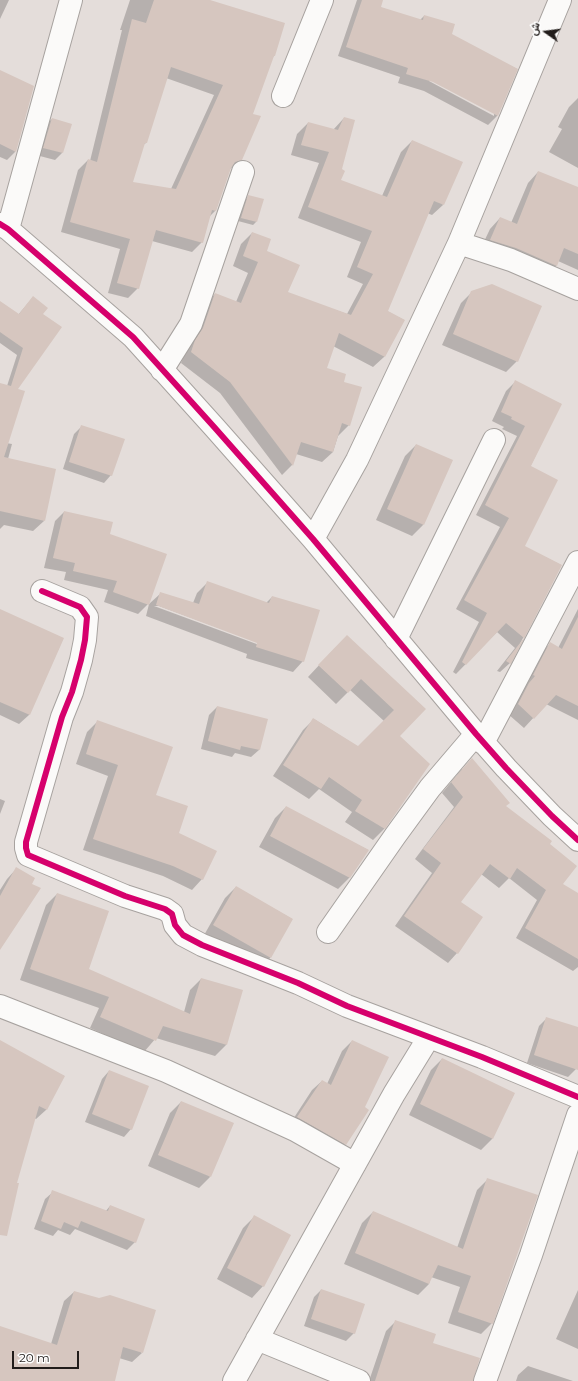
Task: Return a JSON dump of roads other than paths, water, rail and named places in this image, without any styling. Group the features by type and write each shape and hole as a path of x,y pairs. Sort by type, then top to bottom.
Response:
{"street":[{"path":"71,0 4,226 133,337 313,539 480,739 552,816 578,840"},
{"path":"283,96 322,0"},
{"path":"313,539 356,460 459,243 560,0"},
{"path":"162,370 191,324 243,172"},
{"path":"459,243 512,260 578,289"},
{"path":"396,639 494,440"},
{"path":"328,932 430,788 480,739 578,562"},
{"path":"42,592 80,607 87,617 81,660 72,692 62,717 26,842 28,855 125,896 165,909 172,914 175,925 183,935 202,945 298,983 347,1006 391,1021 578,1097"},
{"path":"0,1006 166,1071 295,1130 356,1164"},
{"path":"234,1381 394,1094 429,1037"},
{"path":"485,1381 531,1255 578,1115"},
{"path":"257,1339 359,1381"}]}
